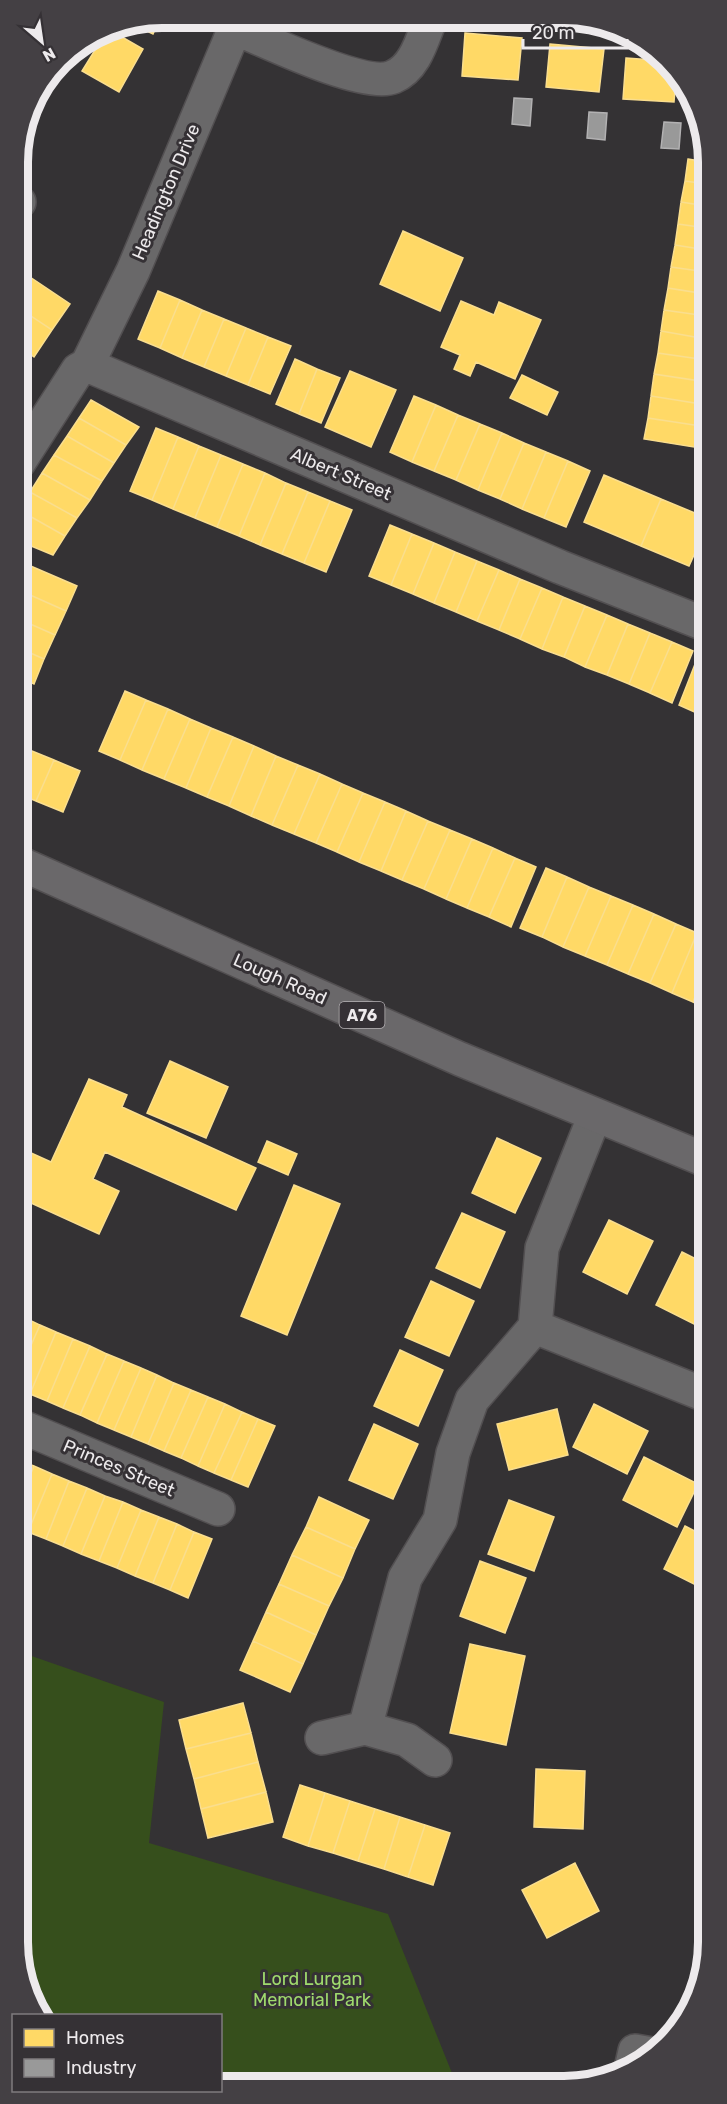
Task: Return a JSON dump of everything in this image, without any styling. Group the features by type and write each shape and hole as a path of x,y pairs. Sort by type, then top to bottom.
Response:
{"main road":[{"name":"Lough Road","path":"29,867 449,1054 698,1157"}],"street":[{"name":"Headington Drive","path":"87,366 133,271 236,28"},
{"path":"249,28 342,71 373,80 393,77 412,62 427,28"},
{"path":"29,447 78,370 87,366"},
{"name":"Albert Street","path":"87,366 560,567 699,622"},
{"path":"365,1728 405,1578 440,1520 453,1453 472,1400 535,1327 542,1248 595,1115"},
{"path":"535,1327 698,1392"},
{"name":"Princes Street","path":"28,1429 218,1509"},
{"path":"322,1738 365,1728 406,1740 435,1760"}],"green space":[{"name":"Lord Lurgan Memorial Park","path":"28,1655 164,1702 149,1843 388,1914 453,2076 222,2076 222,2014 50,2014 36,1985 31,1968 28,1942"}],"building: Homes":[{"path":"155,29 153,34 145,30"},
{"path":"465,33 522,38 518,80 462,76"},
{"path":"119,36 143,49 119,92 82,71 99,44"},
{"path":"550,44 604,49 599,92 546,87"},
{"path":"626,58 650,60 675,87 674,102 623,99"},
{"path":"688,159 699,161 699,183 685,181"},
{"path":"685,181 699,183 699,205 681,202"},
{"path":"681,202 699,205 699,227 678,224"},
{"path":"678,224 699,227 699,249 675,245"},
{"path":"403,231 463,258 440,311 380,284"},
{"path":"675,245 699,249 699,271 671,267"},
{"path":"671,267 699,271 699,293 668,288"},
{"path":"30,277 70,304 52,330 29,315"},
{"path":"668,288 699,293 699,315 664,310"},
{"path":"158,291 180,300 160,348 138,339"},
{"path":"180,300 202,310 182,358 160,348"},
{"path":"461,301 494,315 499,302 541,320 515,379 476,362 470,376 454,369 460,355 441,347"},
{"path":"202,310 224,319 204,367 182,358"},
{"path":"664,310 699,315 699,338 661,331"},
{"path":"29,315 52,330 34,357 29,353"},
{"path":"224,319 246,328 226,376 204,367"},
{"path":"246,328 268,337 248,385 226,376"},
{"path":"661,331 699,338 699,359 658,353"},
{"path":"268,337 291,346 270,394 248,385"},
{"path":"658,353 699,359 699,381 654,374"},
{"path":"295,359 317,369 299,414 276,404"},
{"path":"317,369 340,378 321,423 299,414"},
{"path":"350,371 396,390 371,447 325,427"},
{"path":"654,374 699,381 699,404 651,396"},
{"path":"522,375 558,392 547,415 510,398"},
{"path":"414,396 436,405 412,462 390,452"},
{"path":"651,396 699,404 699,426 648,418"},
{"path":"91,400 139,427 126,445 79,418"},
{"path":"436,405 458,415 434,471 412,462"},
{"path":"458,415 480,424 456,480 434,471"},
{"path":"79,418 126,445 114,463 67,436"},
{"path":"648,418 699,426 699,448 644,439"},
{"path":"480,424 502,433 478,490 456,480"},
{"path":"156,428 178,437 152,500 130,491"},
{"path":"502,433 524,443 500,499 478,490"},
{"path":"67,436 114,463 102,481 54,455"},
{"path":"178,437 199,446 173,509 152,500"},
{"path":"524,443 546,452 522,509 500,499"},
{"path":"199,446 221,455 195,518 173,509"},
{"path":"546,452 568,461 544,518 522,509"},
{"path":"54,455 102,481 90,500 42,473"},
{"path":"221,455 243,464 217,527 195,518"},
{"path":"568,461 590,471 566,527 544,518"},
{"path":"243,464 265,473 239,536 217,527"},
{"path":"42,473 90,500 77,518 30,492"},
{"path":"265,473 286,483 260,545 239,536"},
{"path":"604,475 661,499 641,546 584,522"},
{"path":"286,483 308,492 282,554 260,545"},
{"path":"30,492 77,518 65,536 29,516"},
{"path":"308,492 330,501 304,563 282,554"},
{"path":"661,499 699,515 699,544 689,566 641,546"},
{"path":"330,501 352,510 326,572 304,563"},
{"path":"29,516 65,536 53,555 29,545"},
{"path":"390,525 412,534 391,585 369,576"},
{"path":"412,534 434,543 413,594 391,585"},
{"path":"434,543 455,552 434,603 413,594"},
{"path":"455,552 477,561 456,612 434,603"},
{"path":"477,561 499,570 477,621 456,612"},
{"path":"29,565 77,586 66,611 29,594"},
{"path":"499,570 520,579 499,630 477,621"},
{"path":"520,579 542,588 520,639 499,630"},
{"path":"542,588 563,597 542,649 520,639"},
{"path":"29,594 66,611 55,635 29,623"},
{"path":"563,597 585,606 564,657 542,649"},
{"path":"585,606 607,615 585,667 564,657"},
{"path":"607,615 628,624 607,675 585,667"},
{"path":"29,623 55,635 44,659 29,652"},
{"path":"628,624 650,633 629,684 607,675"},
{"path":"650,633 672,642 650,693 629,684"},
{"path":"672,642 693,651 672,703 650,693"},
{"path":"29,652 44,659 34,684 29,682"},
{"path":"699,655 699,714 679,705"},
{"path":"125,691 146,700 120,760 99,751"},
{"path":"146,700 168,709 142,770 120,760"},
{"path":"168,709 190,719 164,779 142,770"},
{"path":"190,719 211,728 186,788 164,779"},
{"path":"211,728 233,737 207,797 186,788"},
{"path":"233,737 254,746 229,806 207,797"},
{"path":"254,746 276,756 251,816 229,806"},
{"path":"29,750 54,760 36,801 29,798"},
{"path":"276,756 298,765 272,825 251,816"},
{"path":"54,760 80,771 63,812 36,801"},
{"path":"298,765 320,774 294,834 272,825"},
{"path":"320,774 342,784 316,843 294,834"},
{"path":"342,784 363,793 337,852 316,843"},
{"path":"363,793 385,802 359,862 337,852"},
{"path":"385,802 406,811 381,871 359,862"},
{"path":"406,811 428,821 402,880 381,871"},
{"path":"428,821 450,830 424,889 402,880"},
{"path":"450,830 472,839 446,899 424,889"},
{"path":"472,839 493,848 467,908 446,899"},
{"path":"493,848 515,858 489,917 467,908"},
{"path":"515,858 536,867 511,927 489,917"},
{"path":"546,868 567,877 542,937 520,928"},
{"path":"567,877 589,887 563,947 542,937"},
{"path":"589,887 611,896 585,956 563,947"},
{"path":"611,896 633,905 607,965 585,956"},
{"path":"633,905 654,914 628,974 607,965"},
{"path":"654,914 676,924 650,983 628,974"},
{"path":"676,924 697,933 672,993 650,983"},
{"path":"699,934 699,989 693,1002 672,993"},
{"path":"699,989 699,1004 693,1002"},
{"path":"170,1061 228,1087 206,1138 147,1113"},
{"path":"89,1079 127,1095 122,1107 256,1168 236,1210 105,1152 93,1179 119,1191 99,1234 28,1202 28,1152 51,1162"},
{"path":"497,1138 541,1158 515,1213 472,1193"},
{"path":"267,1141 297,1154 288,1175 258,1162"},
{"path":"294,1185 340,1204 287,1335 241,1316"},
{"path":"462,1213 505,1232 480,1288 436,1268"},
{"path":"609,1220 653,1241 627,1294 583,1272"},
{"path":"682,1252 698,1260 698,1326 656,1305"},
{"path":"431,1281 474,1301 449,1356 405,1337"},
{"path":"28,1320 40,1325 28,1351"},
{"path":"40,1325 56,1332 30,1394 28,1393 28,1351"},
{"path":"56,1332 73,1339 47,1401 30,1394"},
{"path":"73,1339 90,1346 63,1408 47,1401"},
{"path":"90,1346 107,1354 80,1415 63,1408"},
{"path":"400,1350 443,1370 418,1426 374,1406"},
{"path":"107,1354 124,1361 97,1423 80,1415"},
{"path":"124,1361 141,1368 114,1430 97,1423"},
{"path":"141,1368 157,1375 131,1437 114,1430"},
{"path":"157,1375 174,1383 148,1444 131,1437"},
{"path":"174,1383 191,1390 164,1451 148,1444"},
{"path":"191,1390 208,1397 181,1458 164,1451"},
{"path":"208,1397 225,1404 198,1466 181,1458"},
{"path":"225,1404 242,1412 214,1473 198,1466"},
{"path":"594,1404 648,1431 627,1474 573,1447"},
{"path":"557,1409 568,1455 509,1470 497,1424"},
{"path":"242,1412 258,1419 231,1480 214,1473"},
{"path":"258,1419 275,1426 248,1487 231,1480"},
{"path":"374,1424 418,1444 393,1499 349,1480"},
{"path":"644,1457 698,1484 677,1527 623,1500"},
{"path":"28,1464 34,1466 28,1480"},
{"path":"34,1466 52,1474 28,1531 28,1480"},
{"path":"52,1474 69,1481 46,1539 28,1531"},
{"path":"69,1481 87,1488 63,1546 46,1539"},
{"path":"87,1488 105,1496 81,1554 63,1546"},
{"path":"105,1496 123,1502 99,1561 81,1554"},
{"path":"319,1497 369,1520 355,1549 306,1527"},
{"path":"509,1500 554,1517 534,1571 488,1554"},
{"path":"123,1502 141,1510 117,1568 99,1561"},
{"path":"141,1510 159,1517 135,1576 117,1568"},
{"path":"159,1517 177,1524 153,1583 135,1576"},
{"path":"177,1524 194,1532 170,1590 153,1583"},
{"path":"685,1526 698,1533 698,1586 664,1569"},
{"path":"306,1527 355,1549 343,1578 292,1555"},
{"path":"194,1532 212,1539 188,1598 170,1590"},
{"path":"292,1555 343,1578 329,1606 279,1584"},
{"path":"480,1561 526,1578 505,1633 460,1616"},
{"path":"279,1584 329,1606 316,1635 266,1612"},
{"path":"266,1612 316,1635 303,1664 253,1641"},
{"path":"253,1641 303,1664 290,1692 240,1670"},
{"path":"470,1644 525,1656 506,1745 450,1733"},
{"path":"243,1703 251,1733 186,1749 179,1720"},
{"path":"251,1733 258,1762 194,1779 186,1749"},
{"path":"258,1762 266,1792 201,1809 194,1779"},
{"path":"536,1769 585,1771 583,1829 534,1827"},
{"path":"300,1785 325,1793 308,1846 283,1837"},
{"path":"266,1792 273,1822 208,1838 201,1809"},
{"path":"325,1793 350,1801 333,1853 308,1846"},
{"path":"350,1801 375,1809 358,1861 333,1853"},
{"path":"375,1809 400,1817 384,1869 358,1861"},
{"path":"400,1817 425,1825 408,1877 384,1869"},
{"path":"425,1825 450,1833 433,1885 408,1877"},
{"path":"575,1863 599,1911 547,1938 522,1890"}],"building: Industry":[{"path":"514,98 532,99 530,126 512,124"},
{"path":"589,112 607,113 605,140 587,138"},
{"path":"664,122 681,123 679,149 661,148"}]}
